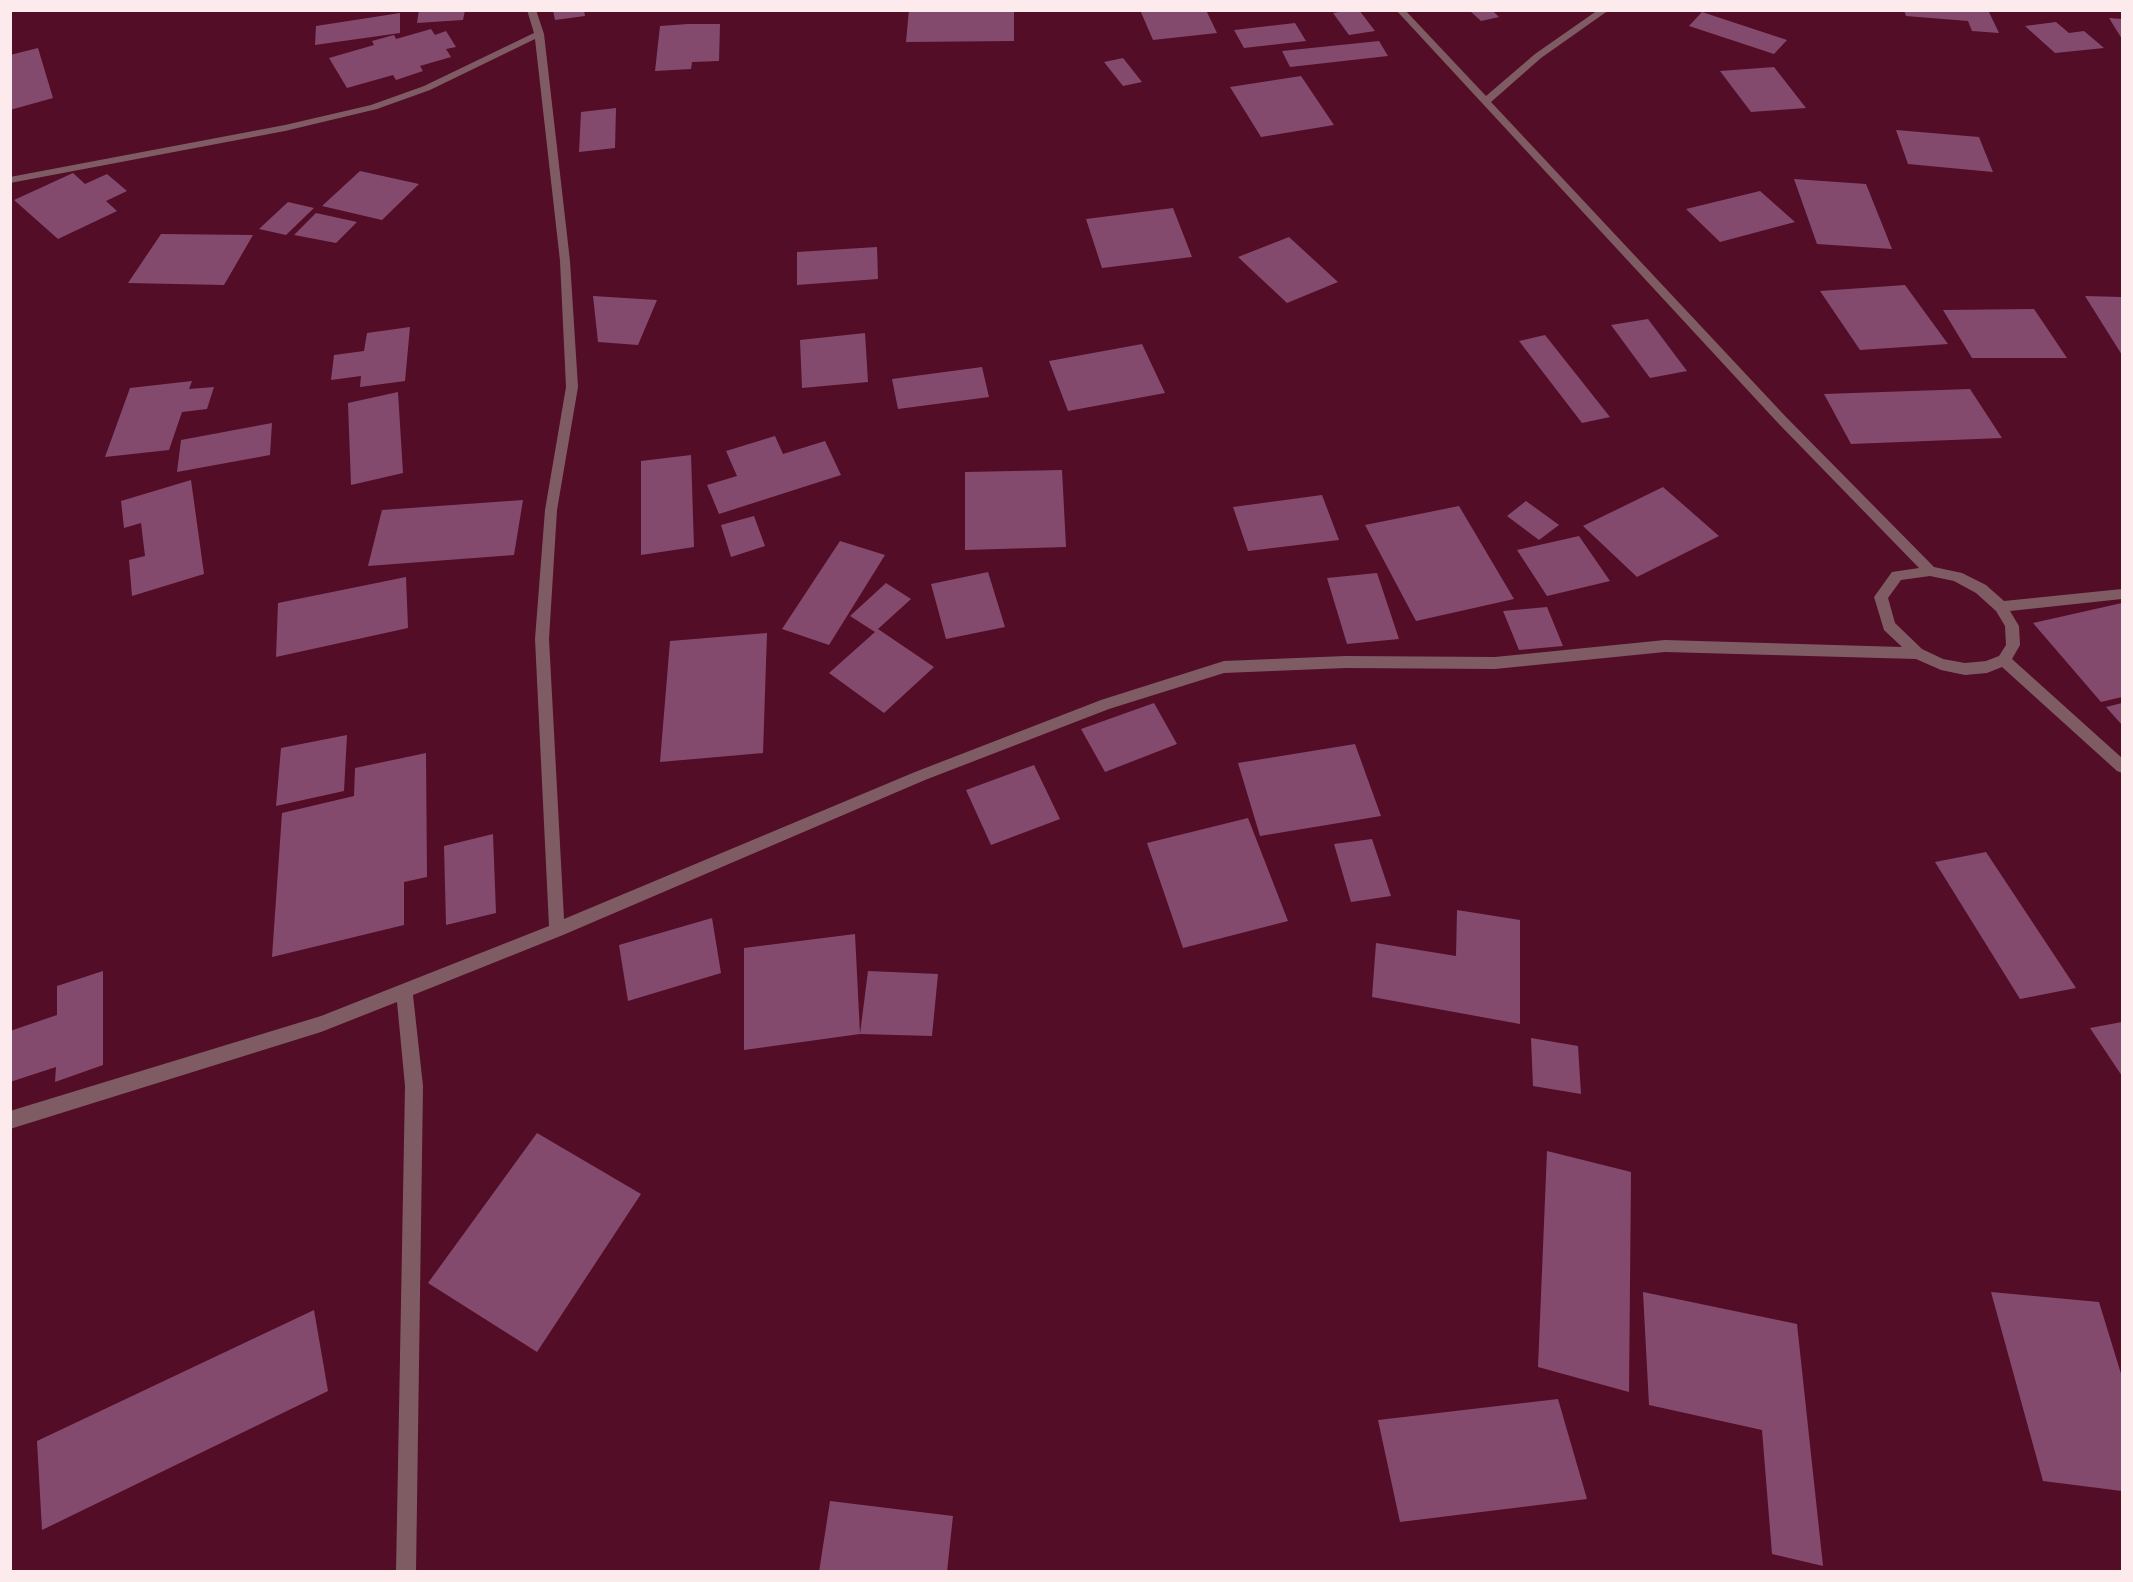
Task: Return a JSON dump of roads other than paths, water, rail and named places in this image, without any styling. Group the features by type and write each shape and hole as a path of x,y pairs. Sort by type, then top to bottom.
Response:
{"street":[{"path":"531,10 539,34 565,261 572,387 551,510 542,639 557,930"},
{"path":"1400,10 1782,420 1930,571"},
{"path":"1485,102 1538,56 1605,10"},
{"path":"10,180 285,128 374,107 427,88 539,34"},
{"path":"1930,571 1957,577 1982,589 2001,607 2012,626 2013,645 2004,660 1987,667 1965,669 1941,664 1917,653 1889,626 1881,597 1897,576 1930,571"},
{"path":"2001,607 2122,594"},
{"path":"10,1120 321,1024 557,930 920,776 1106,704 1224,667 1345,662 1495,663 1665,646 1917,653"},
{"path":"2004,660 2122,767"},
{"path":"404,991 414,1086 406,1572"}]}
